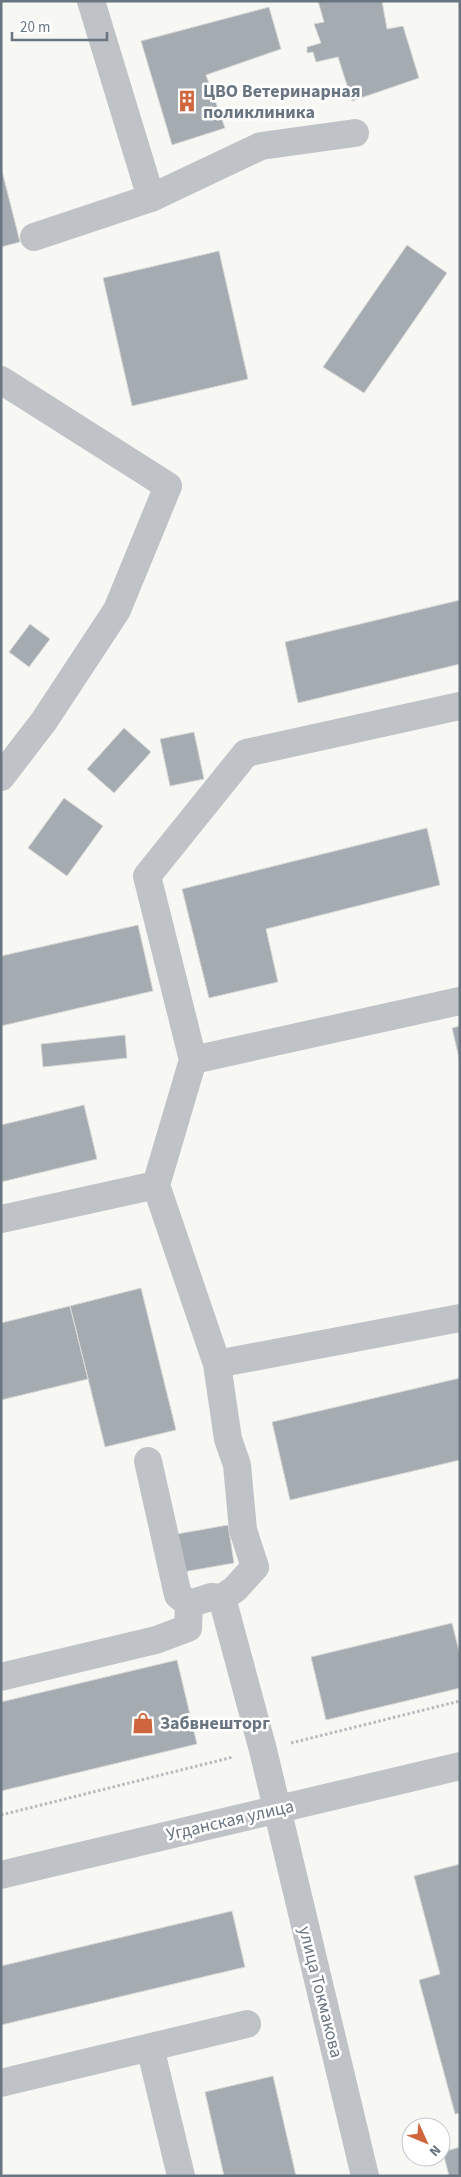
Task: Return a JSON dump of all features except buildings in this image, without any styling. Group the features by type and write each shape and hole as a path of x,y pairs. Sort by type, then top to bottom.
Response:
{"street":[{"path":"92,1 151,198"},
{"path":"34,237 151,198 260,146 355,133"},
{"path":"1,380 168,486 117,610 44,721 1,777"},
{"path":"189,1604 211,1598 222,1598 235,1589 255,1567 243,1530 237,1465 228,1439 217,1364 156,1185 193,1060 147,876 246,753 460,706"},
{"path":"193,1060 460,1001"},
{"path":"1,1219 156,1185"},
{"path":"217,1364 460,1318"},
{"path":"148,1461 178,1594 189,1604"},
{"name":"улица Токмакова","path":"222,1598 263,1750 365,2176"},
{"path":"1,1677 156,1640 188,1628 189,1604"},
{"name":"Угданская улица","path":"1,1875 460,1766"},
{"path":"1,2083 247,2024"},
{"path":"150,2046 181,2176"}],"path":[{"path":"1,1815 460,1701"}],"place":[{"name":"ЦВО Ветеринарная поликлиника","path":"187,101"},
{"name":"Забвнешторг","path":"143,1723"}]}
